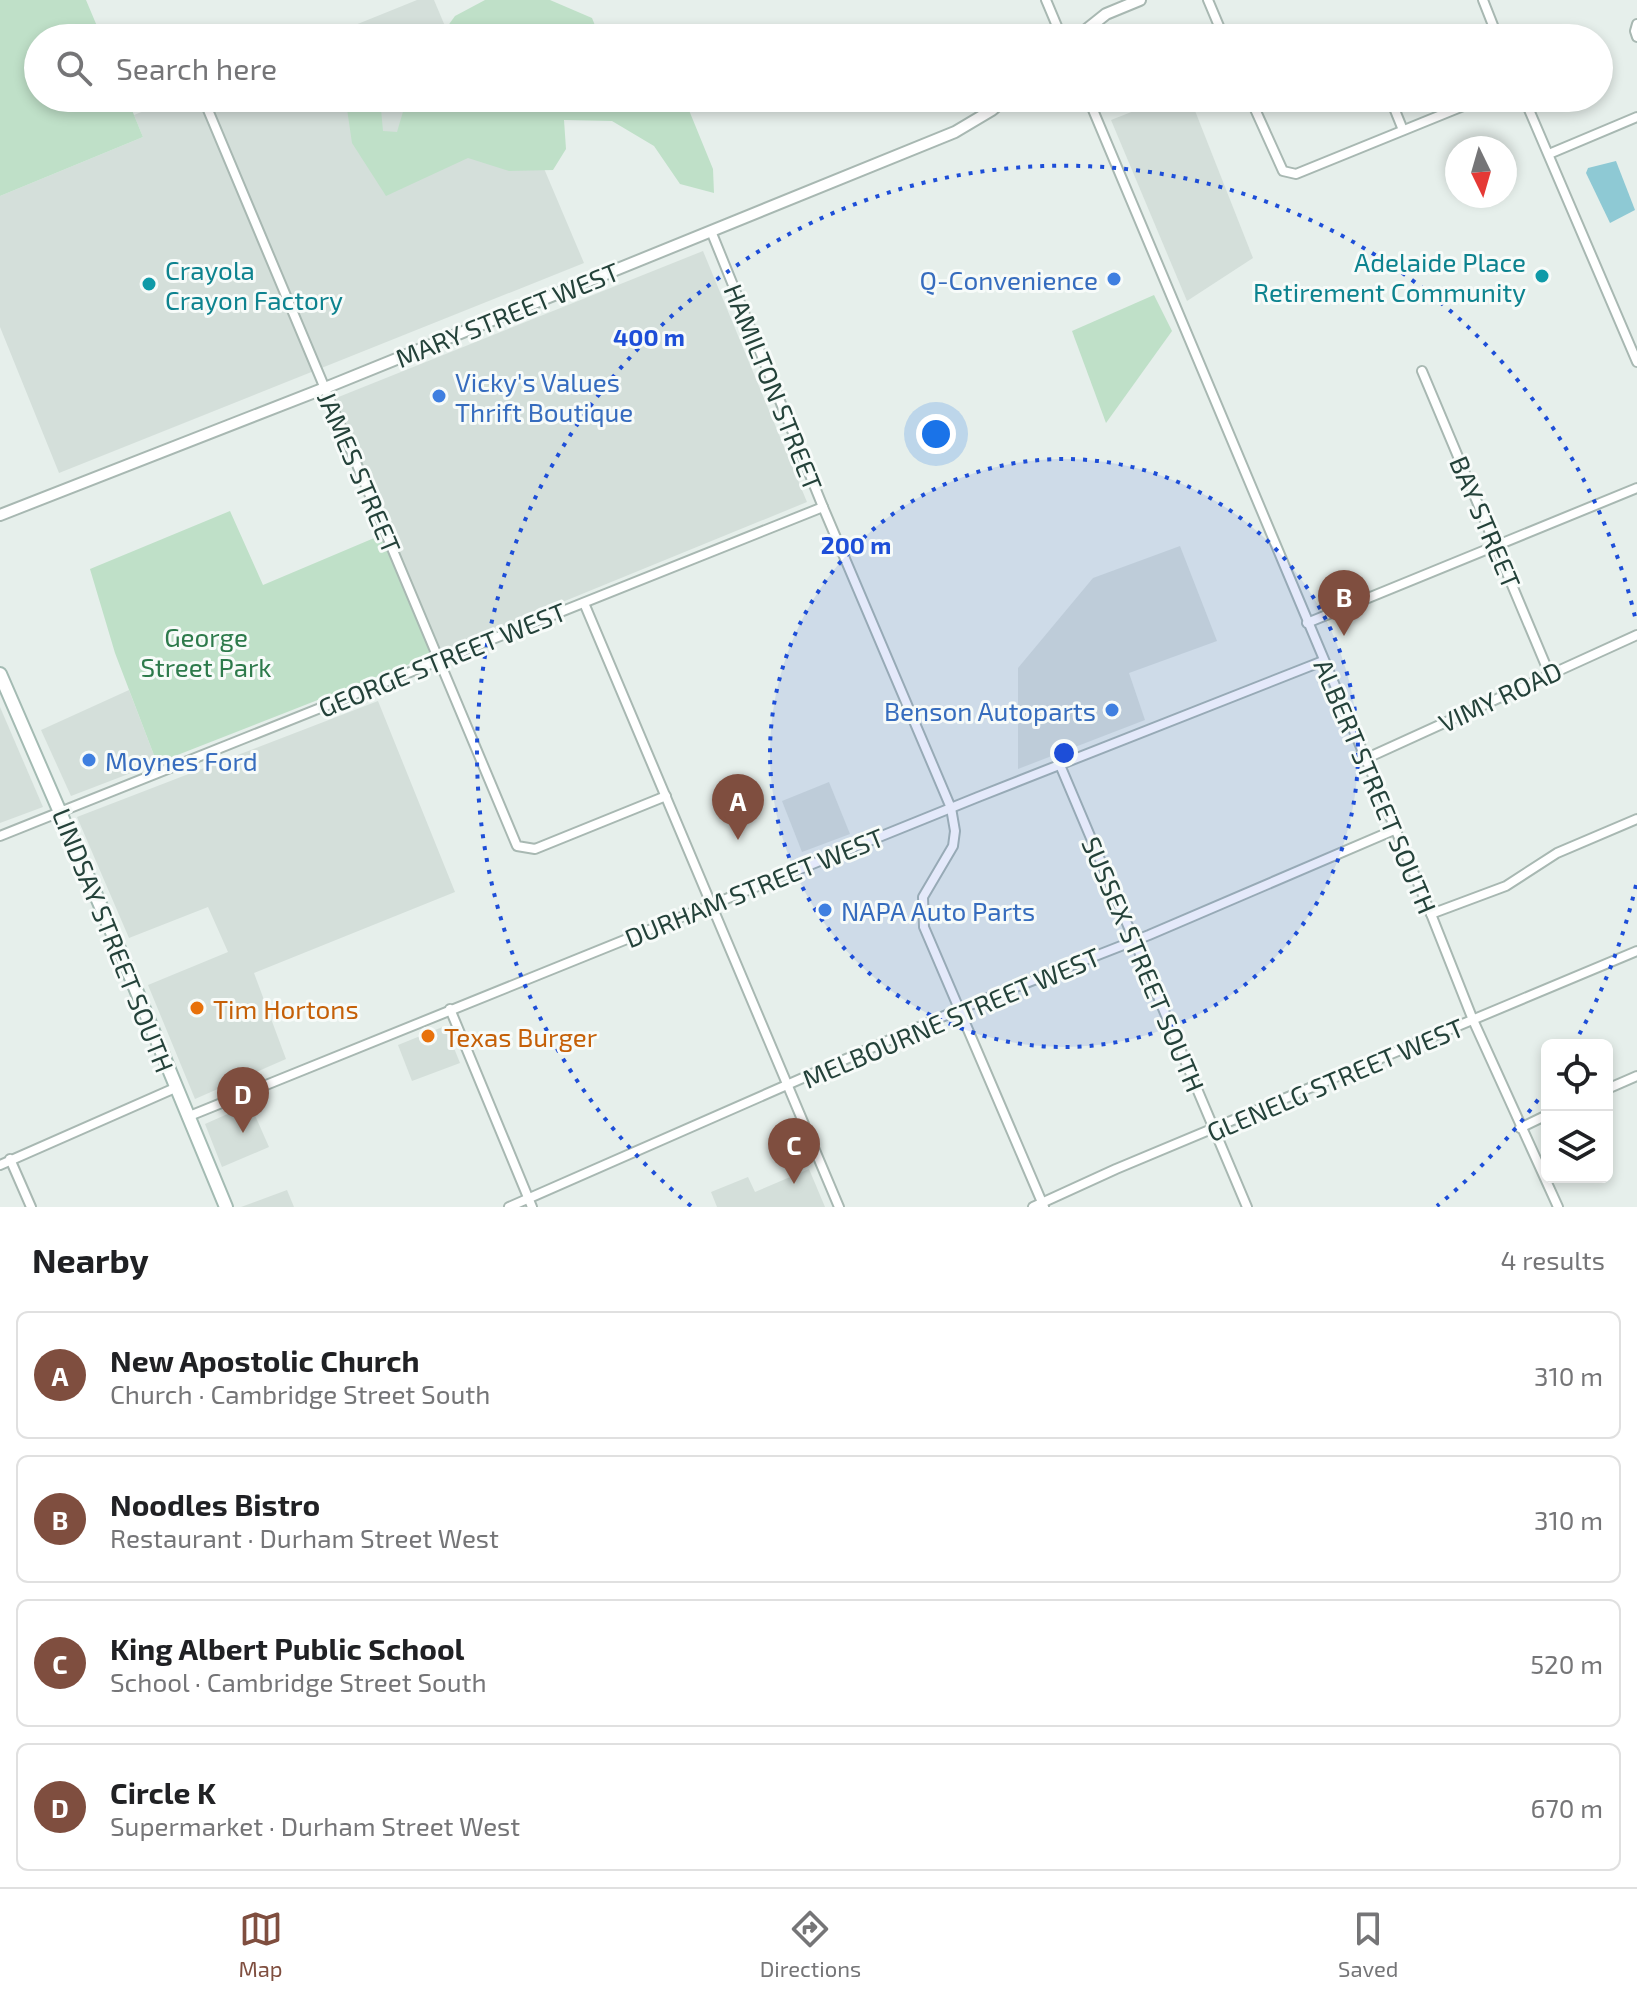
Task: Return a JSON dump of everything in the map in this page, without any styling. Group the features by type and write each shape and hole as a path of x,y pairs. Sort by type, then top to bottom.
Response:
{"main road":[{"name":"LINDSAY STREET SOUTH","path":"0,674 226,1207"}],"street":[{"path":"1046,0 1056,24"},
{"path":"1094,24 1106,14 1140,0"},
{"path":"1208,0 1218,24"},
{"path":"1483,0 1492,24"},
{"path":"1637,24 1637,37"},
{"name":"JAMES STREET","path":"209,112 517,846 535,849 666,796"},
{"name":"MARY STREET WEST","path":"0,515 325,388 955,132 989,112"},
{"name":"ALBERT STREET SOUTH","path":"1094,112 1473,1020 1558,1207"},
{"path":"1256,112 1283,171 1296,174 1448,112"},
{"path":"1396,112 1403,130"},
{"path":"1530,112 1637,362"},
{"path":"1549,154 1637,117"},
{"name":"HAMILTON STREET","path":"711,231 823,507 951,808"},
{"name":"BAY STREET","path":"1422,371 1549,673"},
{"path":"1307,623 1637,488"},
{"name":"GEORGE STREET WEST","path":"0,836 823,507"},
{"path":"584,603 839,1207"},
{"name":"VIMY ROAD","path":"1365,759 1637,635"},
{"name":"DURHAM STREET WEST","path":"187,1117 1323,661"},
{"name":"SUSSEX STREET SOUTH","path":"1060,765 1247,1207"},
{"path":"951,808 955,831 953,846 926,888 922,906 924,927 1040,1206"},
{"path":"1431,914 1506,886 1557,853 1637,819"},
{"name":"MELBOURNE STREET WEST","path":"509,1207 530,1203 960,1009 1134,940 1394,830"},
{"name":"GLENELG STREET WEST","path":"1040,1206 1116,1169 1637,951"},
{"path":"450,1009 530,1203"},
{"path":"1613,1086 1637,1076"},
{"path":"0,1165 175,1088"},
{"path":"1520,1128 1541,1118"},
{"path":"10,1159 31,1207"}],"shaded area":[{"path":"417,0 434,0 444,24 358,24"},
{"path":"141,112 497,112 529,133 584,263 59,473 0,327 0,196 143,137 134,115"},
{"path":"1131,112 1196,112 1253,258 1187,301 1111,120"},
{"path":"703,251 807,502 435,654 336,398"},
{"path":"1180,546 1217,641 1129,673 1145,720 1018,769 1018,668 1093,578"},
{"path":"129,690 157,763 71,796 41,730"},
{"path":"378,701 455,892 254,973 286,1059 195,1099 148,985 228,952 208,907 129,938 77,817"},
{"path":"0,707 43,807 0,823"},
{"path":"829,782 850,834 802,852 782,801"},
{"path":"445,1026 460,1063 412,1081 398,1045"},
{"path":"250,1104 269,1147 222,1167 205,1124"},
{"path":"809,1169 825,1207 717,1207 711,1192 748,1177 755,1192"},
{"path":"287,1190 294,1207 241,1207"}],"green space":[{"path":"0,0 86,0 96,24 24,24 24,112 133,112 143,137 0,196"},
{"path":"485,0 550,0 592,18 594,24 449,24 455,16"},
{"path":"347,112 381,112 383,131 397,132 403,112 690,112 713,169 714,193 680,184 654,146 612,121 564,120 566,149 553,170 509,171 468,158 386,196 352,143"},
{"path":"1154,295 1172,331 1106,423 1072,331"},
{"name":"George Street Park","path":"230,511 263,585 386,533 435,654 157,763 115,653 90,569"}],"water":[{"path":"1616,161 1635,210 1610,223 1586,173 1588,168"}],"place":[{"name":"Adelaide Place Retirement Community","path":"1542,276"},
{"name":"Q-Convenience","path":"1114,279"},
{"name":"Crayola Crayon Factory","path":"149,284"},
{"name":"Vicky's Values Thrift Boutique","path":"439,396"},
{"name":"Noodles Bistro","path":"1344,636"},
{"name":"Benson Autoparts","path":"1112,710"},
{"name":"Moynes Ford","path":"89,760"},
{"name":"New Apostolic Church","path":"738,840"},
{"name":"NAPA Auto Parts","path":"825,910"},
{"name":"Tim Hortons","path":"197,1008"},
{"name":"Texas Burger","path":"428,1036"},
{"name":"Circle K","path":"243,1133"},
{"name":"King Albert Public School","path":"794,1184"}]}
